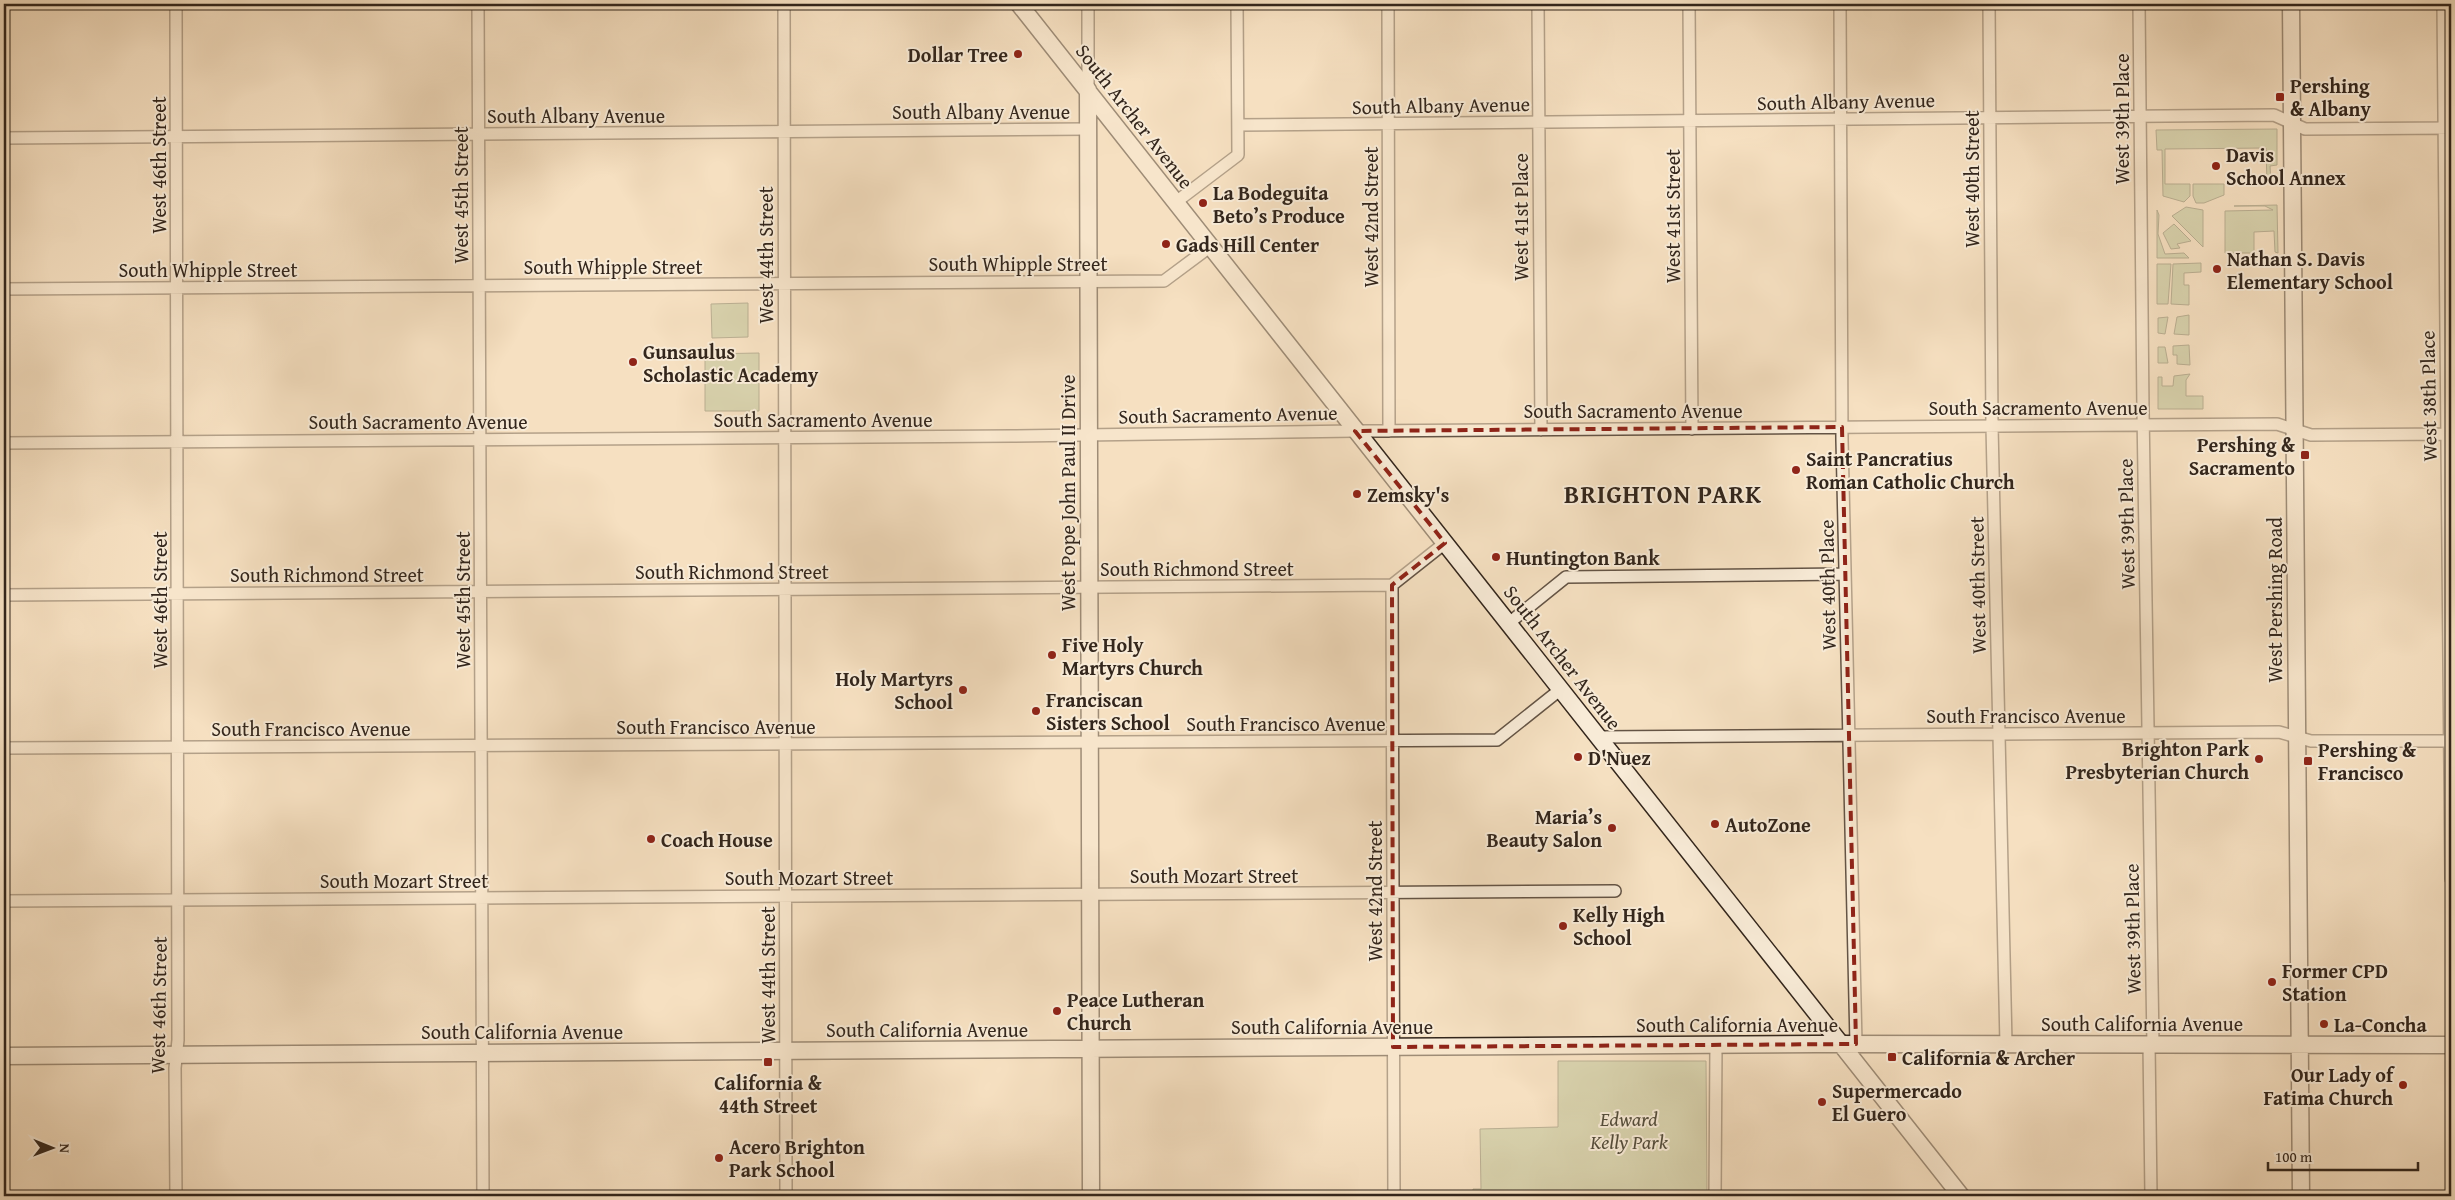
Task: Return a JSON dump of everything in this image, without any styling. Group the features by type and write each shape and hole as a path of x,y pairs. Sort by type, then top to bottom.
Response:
{"main road":[{"name":"South Archer Avenue","path":"1019,4 1508,623 1849,1044 1955,1194"},
{"name":"West Pershing Road","path":"2291,4 2301,1196"},
{"name":"West Pope John Paul II Drive","path":"1088,90 1090,1196"},
{"name":"South California Avenue","path":"4,1056 1849,1044 2451,1044"}],"street":[{"name":"West 46th Street","path":"176,4 178,594 176,1196"},
{"name":"West 45th Street","path":"478,4 483,1196"},
{"name":"West 44th Street","path":"784,4 786,1196"},
{"path":"1088,4 1088,90"},
{"path":"1176,202 1238,155 1237,4"},
{"name":"West 42nd Street","path":"1388,4 1389,431"},
{"name":"West 41st Place","path":"1538,4 1541,430"},
{"name":"West 41st Street","path":"1689,4 1692,429"},
{"name":"West 40th Place","path":"1840,4 1842,428 1849,735 1849,1044"},
{"name":"West 40th Street","path":"1989,4 1992,426 2006,1044"},
{"name":"West 39th Place","path":"2139,4 2151,1044 2150,1196"},
{"name":"West 38th Place","path":"2443,4 2448,128 2451,879"},
{"name":"South Albany Avenue","path":"1238,125 2274,115 2304,129 2448,128"},
{"name":"South Albany Avenue","path":"4,138 1088,129"},
{"name":"South Whipple Street","path":"4,289 1164,281 1211,246"},
{"name":"South Sacramento Avenue","path":"4,443 784,438 1355,431 2276,424 2311,435 2449,434"},
{"path":"1392,585 1445,543"},
{"path":"1508,623 1566,577 1845,574"},
{"name":"West 42nd Street","path":"1392,585 1394,1196"},
{"name":"South Richmond Street","path":"4,595 1392,585"},
{"name":"South Francisco Avenue","path":"4,748 1497,740 1561,689"},
{"name":"South Francisco Avenue","path":"1599,737 2279,732 2311,741 2451,740"},
{"name":"South Mozart Street","path":"4,901 1615,891"},
{"path":"1716,1045 1716,1196"}],"highlighted area":[{"path":"1842,427 1856,1044 1393,1047 1392,585 1445,543 1355,431"}],"green space":[{"path":"2277,129 2277,165 2270,166 2271,183 2267,183 2266,148 2165,149 2165,184 2190,184 2190,196 2184,202 2163,196 2162,150 2157,150 2156,130"},
{"path":"2193,184 2224,184 2224,195 2204,203 2196,203 2193,196"},
{"path":"2277,205 2278,253 2275,252 2274,231 2254,232 2254,253 2225,253 2225,211 2273,210 2265,206 2234,206"},
{"path":"2186,207 2203,210 2203,247 2172,216"},
{"path":"2157,210 2159,215 2158,234 2165,254 2184,253 2189,258 2157,258"},
{"path":"2174,224 2191,241 2177,244 2180,248 2171,249 2163,233"},
{"path":"2201,263 2201,272 2184,273 2184,285 2189,285 2189,305 2171,304 2173,264"},
{"path":"2157,264 2171,264 2168,304 2157,304"},
{"path":"748,303 748,337 712,338 711,304"},
{"path":"2189,315 2189,335 2174,334 2177,317"},
{"path":"2168,317 2165,334 2158,333 2158,318"},
{"path":"2189,345 2190,365 2177,364 2177,355 2173,355 2173,346"},
{"path":"2158,347 2165,347 2168,363 2158,363"},
{"path":"759,353 759,411 705,411 705,354"},
{"path":"2190,374 2186,380 2186,396 2203,396 2203,409 2158,409 2158,377 2162,377 2162,386 2173,386 2174,376"},
{"name":"Edward Kelly Park","path":"1558,1061 1706,1061 1707,1196 1473,1196 1473,1189 1481,1189 1480,1129 1558,1127"}],"place":[{"name":"Dollar Tree","path":"1018,54"},
{"name":"Pershing & Albany","path":"2280,97"},
{"name":"Davis School Annex","path":"2216,166"},
{"name":"La Bodeguita Beto’s Produce","path":"1203,203"},
{"name":"Gads Hill Center","path":"1166,244"},
{"name":"Nathan S. Davis Elementary School","path":"2217,269"},
{"name":"Gunsaulus Scholastic Academy","path":"633,362"},
{"name":"Pershing & Sacramento","path":"2305,455"},
{"name":"Saint Pancratius Roman Catholic Church","path":"1796,470"},
{"name":"Zemsky's","path":"1357,494"},
{"name":"Huntington Bank","path":"1496,557"},
{"name":"Five Holy Martyrs Church","path":"1052,655"},
{"name":"Holy Martyrs School","path":"963,690"},
{"name":"Franciscan Sisters School","path":"1036,711"},
{"name":"D'Nuez","path":"1578,757"},
{"name":"Brighton Park Presbyterian Church","path":"2259,759"},
{"name":"Pershing & Francisco","path":"2308,761"},
{"name":"AutoZone","path":"1715,824"},
{"name":"Maria’s Beauty Salon","path":"1612,828"},
{"name":"Coach House","path":"651,839"},
{"name":"Kelly High School","path":"1563,926"},
{"name":"Former CPD Station","path":"2272,982"},
{"name":"Peace Lutheran Church","path":"1057,1011"},
{"name":"La-Concha","path":"2324,1024"},
{"name":"California & Archer","path":"1892,1057"},
{"name":"California & 44th Street","path":"768,1062"},
{"name":"Our Lady of Fatima Church","path":"2403,1085"},
{"name":"Supermercado El Guero","path":"1822,1102"},
{"name":"Acero Brighton Park School","path":"719,1158"}],"district":[{"name":"BRIGHTON PARK","path":"1663,494"}]}
